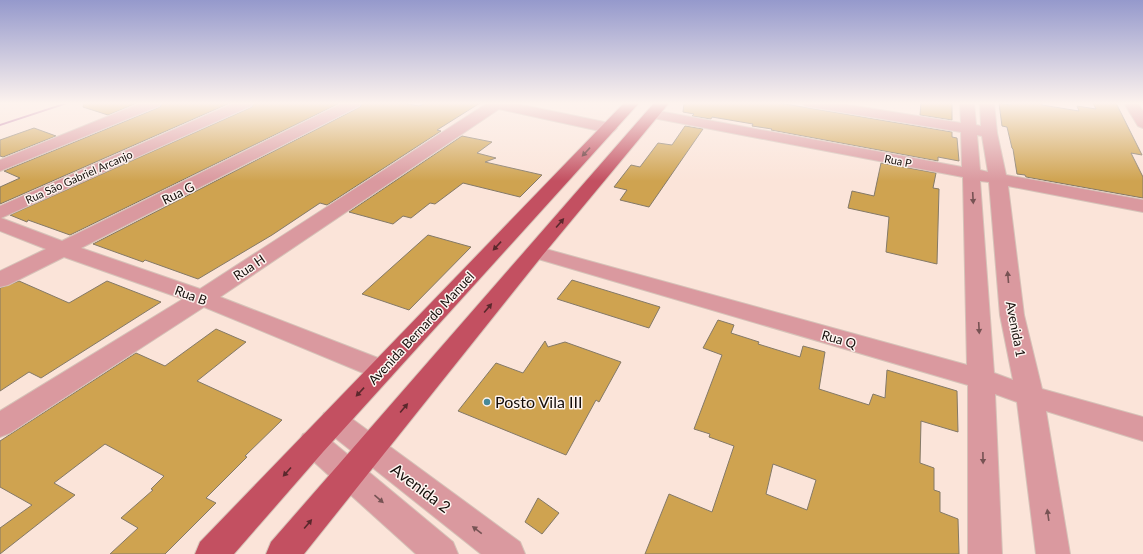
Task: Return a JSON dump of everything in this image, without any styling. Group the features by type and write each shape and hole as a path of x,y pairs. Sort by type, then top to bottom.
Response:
{"main road":[{"name":"Avenida Bernardo Manuel","path":"212,554 313,443 608,129"},
{"path":"283,554 534,252 641,129"}],"street":[{"path":"0,166 91,129"},
{"name":"Rua São Gabriel Arcanjo","path":"0,213 188,129"},
{"name":"Rua G","path":"0,280 303,129"},
{"name":"Rua H","path":"0,425 202,298 457,129"},
{"name":"Rua P","path":"752,129 972,175 1143,206"},
{"path":"966,129 979,131"},
{"name":"Avenida 1","path":"979,131 972,175 981,379 985,554"},
{"name":"Avenida 1","path":"979,131 998,180 1012,315 1030,396 1053,554"},
{"name":"Rua B","path":"0,224 63,249 202,298 382,370"},
{"name":"Rua Q","path":"534,252 981,379 1030,396 1143,429"},
{"name":"Avenida 2","path":"334,421 508,554"},
{"path":"313,443 441,554"}],"building":[{"path":"32,129 36,129 56,136 3,157 0,156 0,140"},
{"path":"107,129 171,129 0,204 0,187 20,178 4,171"},
{"path":"203,129 287,129 70,235 28,220 27,222 10,215"},
{"path":"317,129 439,129 437,130 441,131 327,205 320,203 272,235 198,279 145,260 143,262 93,244"},
{"path":"683,129 703,129 649,207 620,200 627,190 614,187 631,165 640,167 658,143 672,145"},
{"path":"933,129 952,132 952,137 957,138 959,161 938,157 938,161 771,130"},
{"path":"1007,129 1129,129 1142,155 1131,153 1143,177 1143,198 1026,177 1025,175 1017,174"},
{"path":"462,136 492,142 477,153 496,158 485,162 542,175 520,197 463,183 435,204 430,203 411,218 403,216 393,224 349,212"},
{"path":"881,163 936,173 933,188 939,189 937,264 886,252 889,217 848,208 852,191 874,196"},
{"path":"428,235 471,247 409,310 362,294"},
{"path":"572,280 660,307 649,328 557,299"},
{"path":"19,281 69,303 107,281 161,302 41,378 29,372 0,391 0,288"},
{"path":"718,320 734,325 731,333 759,342 758,344 800,357 803,346 825,352 819,389 869,405 873,394 885,398 887,370 957,391 958,432 921,421 920,463 934,468 934,490 940,492 940,512 958,519 959,554 645,554 669,494 712,512 734,446 709,437 710,434 694,429 722,355 703,348","holes":["773,464 816,480 807,510 766,494"]},
{"path":"216,329 246,342 197,381 282,420 245,456 247,457 206,498 216,503 165,554 110,554 138,528 121,518 153,490 151,489 164,476 105,444 54,483 75,495 0,554 0,528 32,505 0,487 0,441 136,353 165,366"},
{"path":"545,341 548,347 565,342 621,362 599,402 596,400 566,455 458,411 496,363 523,373"},
{"path":"538,498 559,513 542,534 525,522"}],"place":[{"name":"Posto Vila III","path":"487,402"}]}
